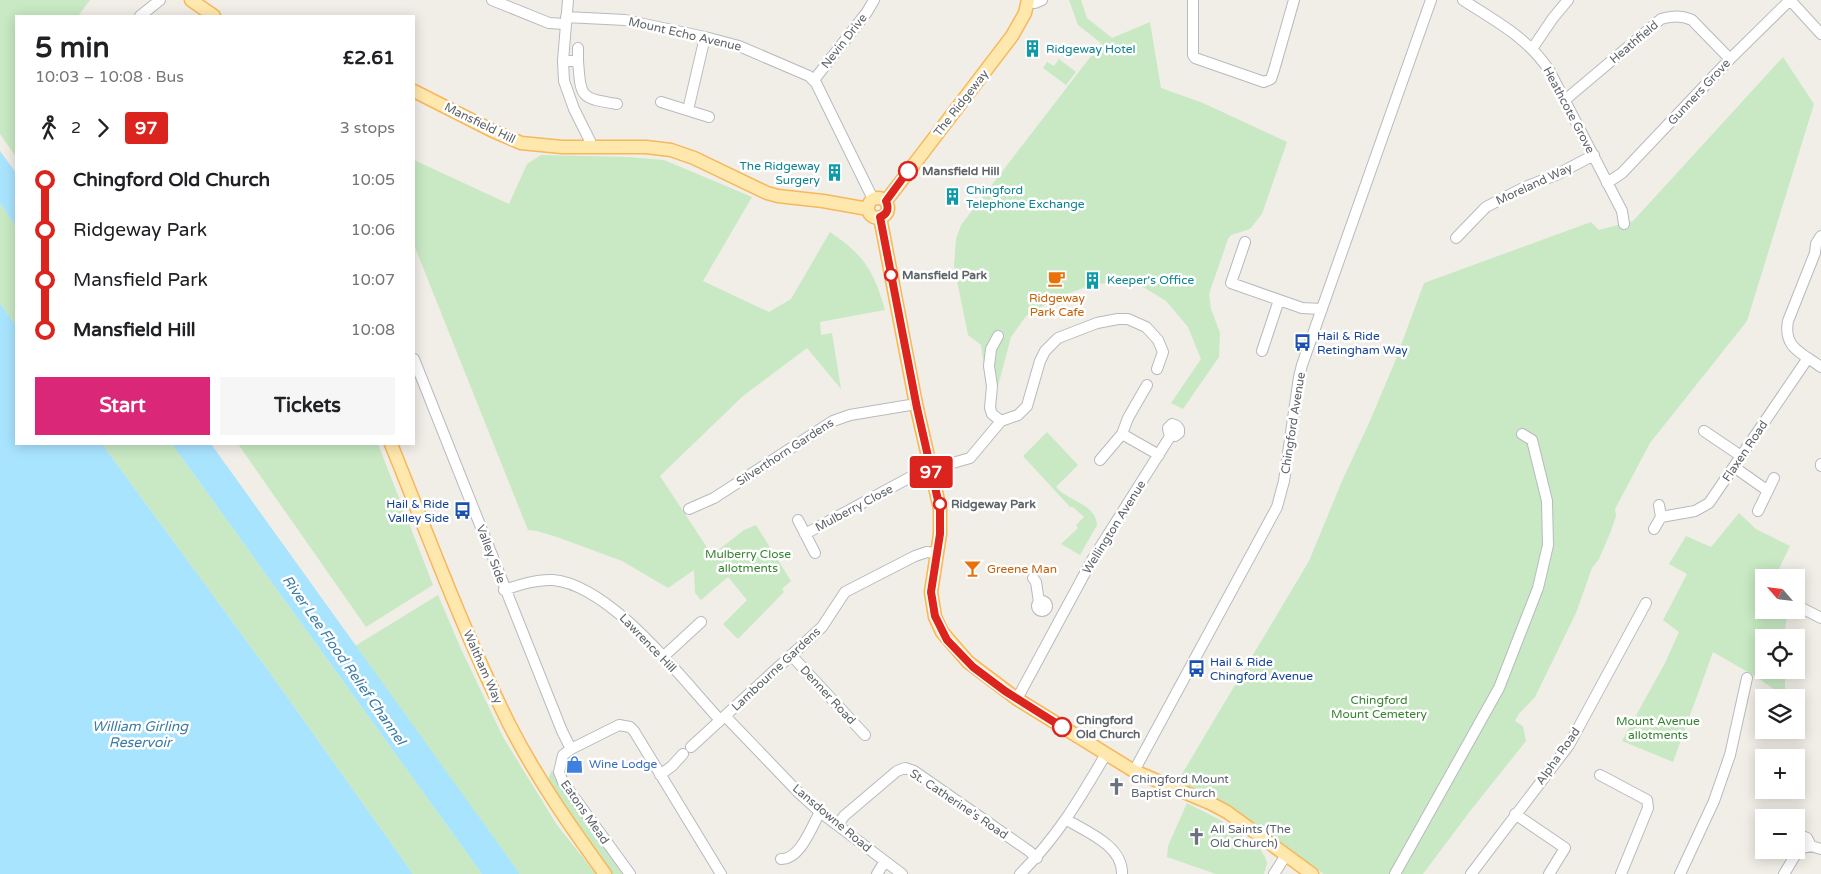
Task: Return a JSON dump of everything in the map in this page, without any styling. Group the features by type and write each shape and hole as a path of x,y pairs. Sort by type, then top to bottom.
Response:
{"main road":[{"name":"The Ridgeway","path":"916,404 880,217 887,212 888,207 875,203 1012,36 1025,13 1028,1"},
{"path":"199,2 213,15"},
{"name":"Mansfield Hill","path":"415,92 490,130 521,143 541,146 591,148 636,146 670,150 694,158 778,196 832,202 875,203"},
{"path":"916,404 940,509 940,534 931,592 935,616 942,632 968,662 1017,699 1134,771 1227,812 1312,874"},
{"name":"Waltham Way","path":"391,445 481,666 510,725 541,780 569,824 605,874"}],"street":[{"path":"141,15 160,0"},
{"name":"Mount Echo Avenue","path":"492,0 549,22 565,20 626,20 705,37 739,46 809,76 814,80"},
{"path":"568,0 563,61 566,89 590,141 591,148"},
{"name":"Nevin Drive","path":"814,80 867,12 874,0"},
{"path":"1028,1 1035,3 1042,0"},
{"path":"1192,0 1193,55 1195,58 1264,82 1271,79 1294,0"},
{"name":"Chingford Avenue","path":"1134,771 1277,508 1284,482 1299,377 1431,0"},
{"name":"Heathcote Grove","path":"1463,0 1504,25 1532,49 1549,70 1622,211 1624,224"},
{"path":"1532,49 1568,0"},
{"path":"1790,0 1821,34"},
{"name":"Gunners Grove","path":"1607,183 1622,173 1730,59 1790,0"},
{"name":"Heathfield","path":"1565,100 1662,19 1670,17 1686,17 1692,20 1730,59"},
{"path":"688,110 705,37"},
{"path":"578,48 580,87 583,94 592,100 617,104"},
{"path":"563,61 578,61"},
{"path":"814,80 875,203"},
{"path":"661,102 709,117"},
{"name":"Moreland Way","path":"1456,238 1486,207 1525,186 1556,175 1594,155"},
{"path":"1821,236 1816,244 1818,252 1786,329 1788,340 1792,346 1821,367"},
{"path":"1245,242 1231,283 1302,308 1322,310"},
{"path":"1262,351 1279,300"},
{"path":"998,336 991,349 989,366 992,386 990,408 992,414 1001,421 1018,415 1027,406 1040,361 1052,343 1068,333 1118,318 1128,319 1146,327 1158,340 1164,352 1157,369"},
{"name":"Flaxen Road","path":"1661,517 1695,511 1709,502 1808,358"},
{"name":"Valley Side","path":"415,362 504,590 571,748"},
{"path":"1100,460 1122,434 1127,425 1128,418 1147,385"},
{"name":"Silverthorn Gardens","path":"689,509 714,498 841,417 916,404"},
{"name":"Mulberry Close","path":"805,534 918,473 970,458 1001,421"},
{"path":"1704,431 1741,456"},
{"path":"1122,434 1159,455"},
{"path":"1395,874 1499,688 1538,588 1548,545 1547,501 1532,440 1522,434"},
{"name":"Wellington Avenue","path":"1017,699 1092,560 1171,435"},
{"path":"1734,467 1768,490"},
{"path":"1758,511 1774,478"},
{"path":"1654,529 1661,517 1658,505"},
{"name":"Mulberry Close","path":"798,520 815,553"},
{"name":"Lambourne Gardens","path":"691,747 826,622 845,592 915,556 927,552 937,553"},
{"path":"1033,578 1036,582 1042,606 1059,621"},
{"name":"Lawrence Hill","path":"504,590 540,581 553,580 580,588 606,603 622,615 722,718"},
{"name":"Alpha Road","path":"1471,874 1569,745 1646,603"},
{"path":"1805,610 1821,618"},
{"path":"663,657 701,622"},
{"name":"Denner Road","path":"791,655 865,735"},
{"path":"1680,874 1714,801 1730,754 1747,678"},
{"name":"Lansdowne Road","path":"722,718 820,812 902,874"},
{"path":"571,748 619,725 630,727 722,874"},
{"name":"Eatons Mead","path":"571,748 563,755 561,760 560,776 630,874"},
{"path":"660,775 683,754"},
{"path":"1020,874 1036,858 1067,820 1106,754"},
{"name":"St. Catherine's Road","path":"838,825 844,816 897,771 905,768 914,771 1029,850 1036,858"},
{"path":"1600,775 1647,800 1649,803 1621,874"},
{"path":"781,859 789,858 799,849 820,812"},
{"path":"1516,814 1565,848 1549,874"},
{"path":"1067,820 1110,847 1120,862 1122,874"},
{"path":"1805,838 1816,848"},
{"path":"1274,874 1286,855"},
{"path":"1784,874 1792,859"},
{"path":"877,874 886,862"}],"green space":[{"path":"0,0 90,0 79,15 15,15 15,156 0,134"},
{"path":"1069,0 1081,0 1087,18 1112,38 1150,22 1161,88 1203,103 1287,142 1262,214 1250,229 1231,235 1228,239 1209,294 1211,309 1220,333 1219,357 1183,409 1171,403 1201,359 1188,327 1166,301 1135,282 1093,284 1057,298 1026,316 1011,337 998,386 987,385 981,345 968,335 954,266 956,239 961,225 1101,43 1078,25"},
{"name":"Chingford Mount Cemetery","path":"1783,57 1814,104 1747,321 1650,443 1615,509 1616,516 1611,531 1599,559 1592,568 1576,613 1535,697 1518,715 1515,721 1523,726 1526,741 1423,874 1324,874 1218,800 1176,784 1309,561 1394,364 1424,283 1591,222 1599,230 1633,221"},
{"path":"1059,59 1076,72 1066,85 1043,68 1047,62 1054,66"},
{"name":"Mansfield Park","path":"541,155 628,157 664,160 752,197 703,281 769,312 791,299 830,232 842,240 859,257 872,274 877,285 885,310 820,322 821,335 832,333 841,389 807,348 743,396 660,476 712,555 744,530 756,525 791,581 782,589 784,592 738,639 723,624 747,600 728,577 701,600 695,593 694,570 668,588 622,561 557,537 528,530 415,248 415,160 509,204 527,164"},
{"path":"0,203 15,225 15,325 0,303"},
{"path":"1047,432 1078,465 1056,487 1067,496 1087,507 1092,512 1097,525 1080,555 1061,544 1078,528 1076,525 1084,517 1073,507 1070,507 1023,456"},
{"path":"103,445 173,445 482,874 413,874 268,670"},
{"path":"239,445 378,445 433,585 366,627"},
{"name":"Mount Avenue allotments","path":"1739,513 1756,529 1790,546 1779,569 1755,569 1755,619 1787,619 1785,629 1755,629 1755,676 1713,652 1673,762 1622,741 1665,663 1679,632 1663,620 1687,574 1669,564 1686,536 1711,547"},
{"path":"438,595 461,649 503,737 557,825 596,874 520,874 355,646"},
{"path":"1759,679 1785,679 1785,689 1774,689"},
{"path":"552,770 624,874 609,874 548,779"},
{"path":"1187,803 1222,821 1261,850 1267,863 1264,874 1216,874 1167,857 1168,846"}],"water":[{"path":"0,151 15,172 15,225 0,203"},
{"name":"William Girling Reservoir","path":"0,303 15,325 15,445 103,445 268,670 413,874 0,874"},
{"name":"River Lee Flood Relief Channel","path":"173,445 212,445 520,874 482,874"}],"bus line":[{"name":"97","path":"908,171 886,201 888,204 887,212 884,216 880,217 917,408 940,509 940,534 931,592 935,616 947,640 973,667 1005,691 1062,727"}],"place":[{"name":"Ridgeway Hotel","path":"1032,49"},
{"name":"Mansfield Hill","path":"908,171"},
{"name":"The Ridgeway Surgery","path":"834,173"},
{"name":"Chingford Telephone Exchange","path":"952,197"},
{"name":"Mansfield Park","path":"891,275"},
{"name":"Ridgeway Park Cafe","path":"1057,279"},
{"name":"Keeper's Office","path":"1093,280"},
{"name":"Hail & Ride Retingham Way","path":"1303,343"},
{"name":"Ridgeway Park","path":"940,504"},
{"name":"Hail & Ride Valley Side","path":"463,511"},
{"name":"Greene Man","path":"973,569"},
{"name":"Hail & Ride Chingford Avenue","path":"1196,669"},
{"name":"Chingford Old Church","path":"1062,727"},
{"name":"Wine Lodge","path":"575,764"},
{"name":"Chingford Mount Baptist Church","path":"1117,786"},
{"name":"All Saints (The Old Church)","path":"1196,836"}],"park label":[{"name":"Mulberry Close allotments","path":"748,561"}]}
